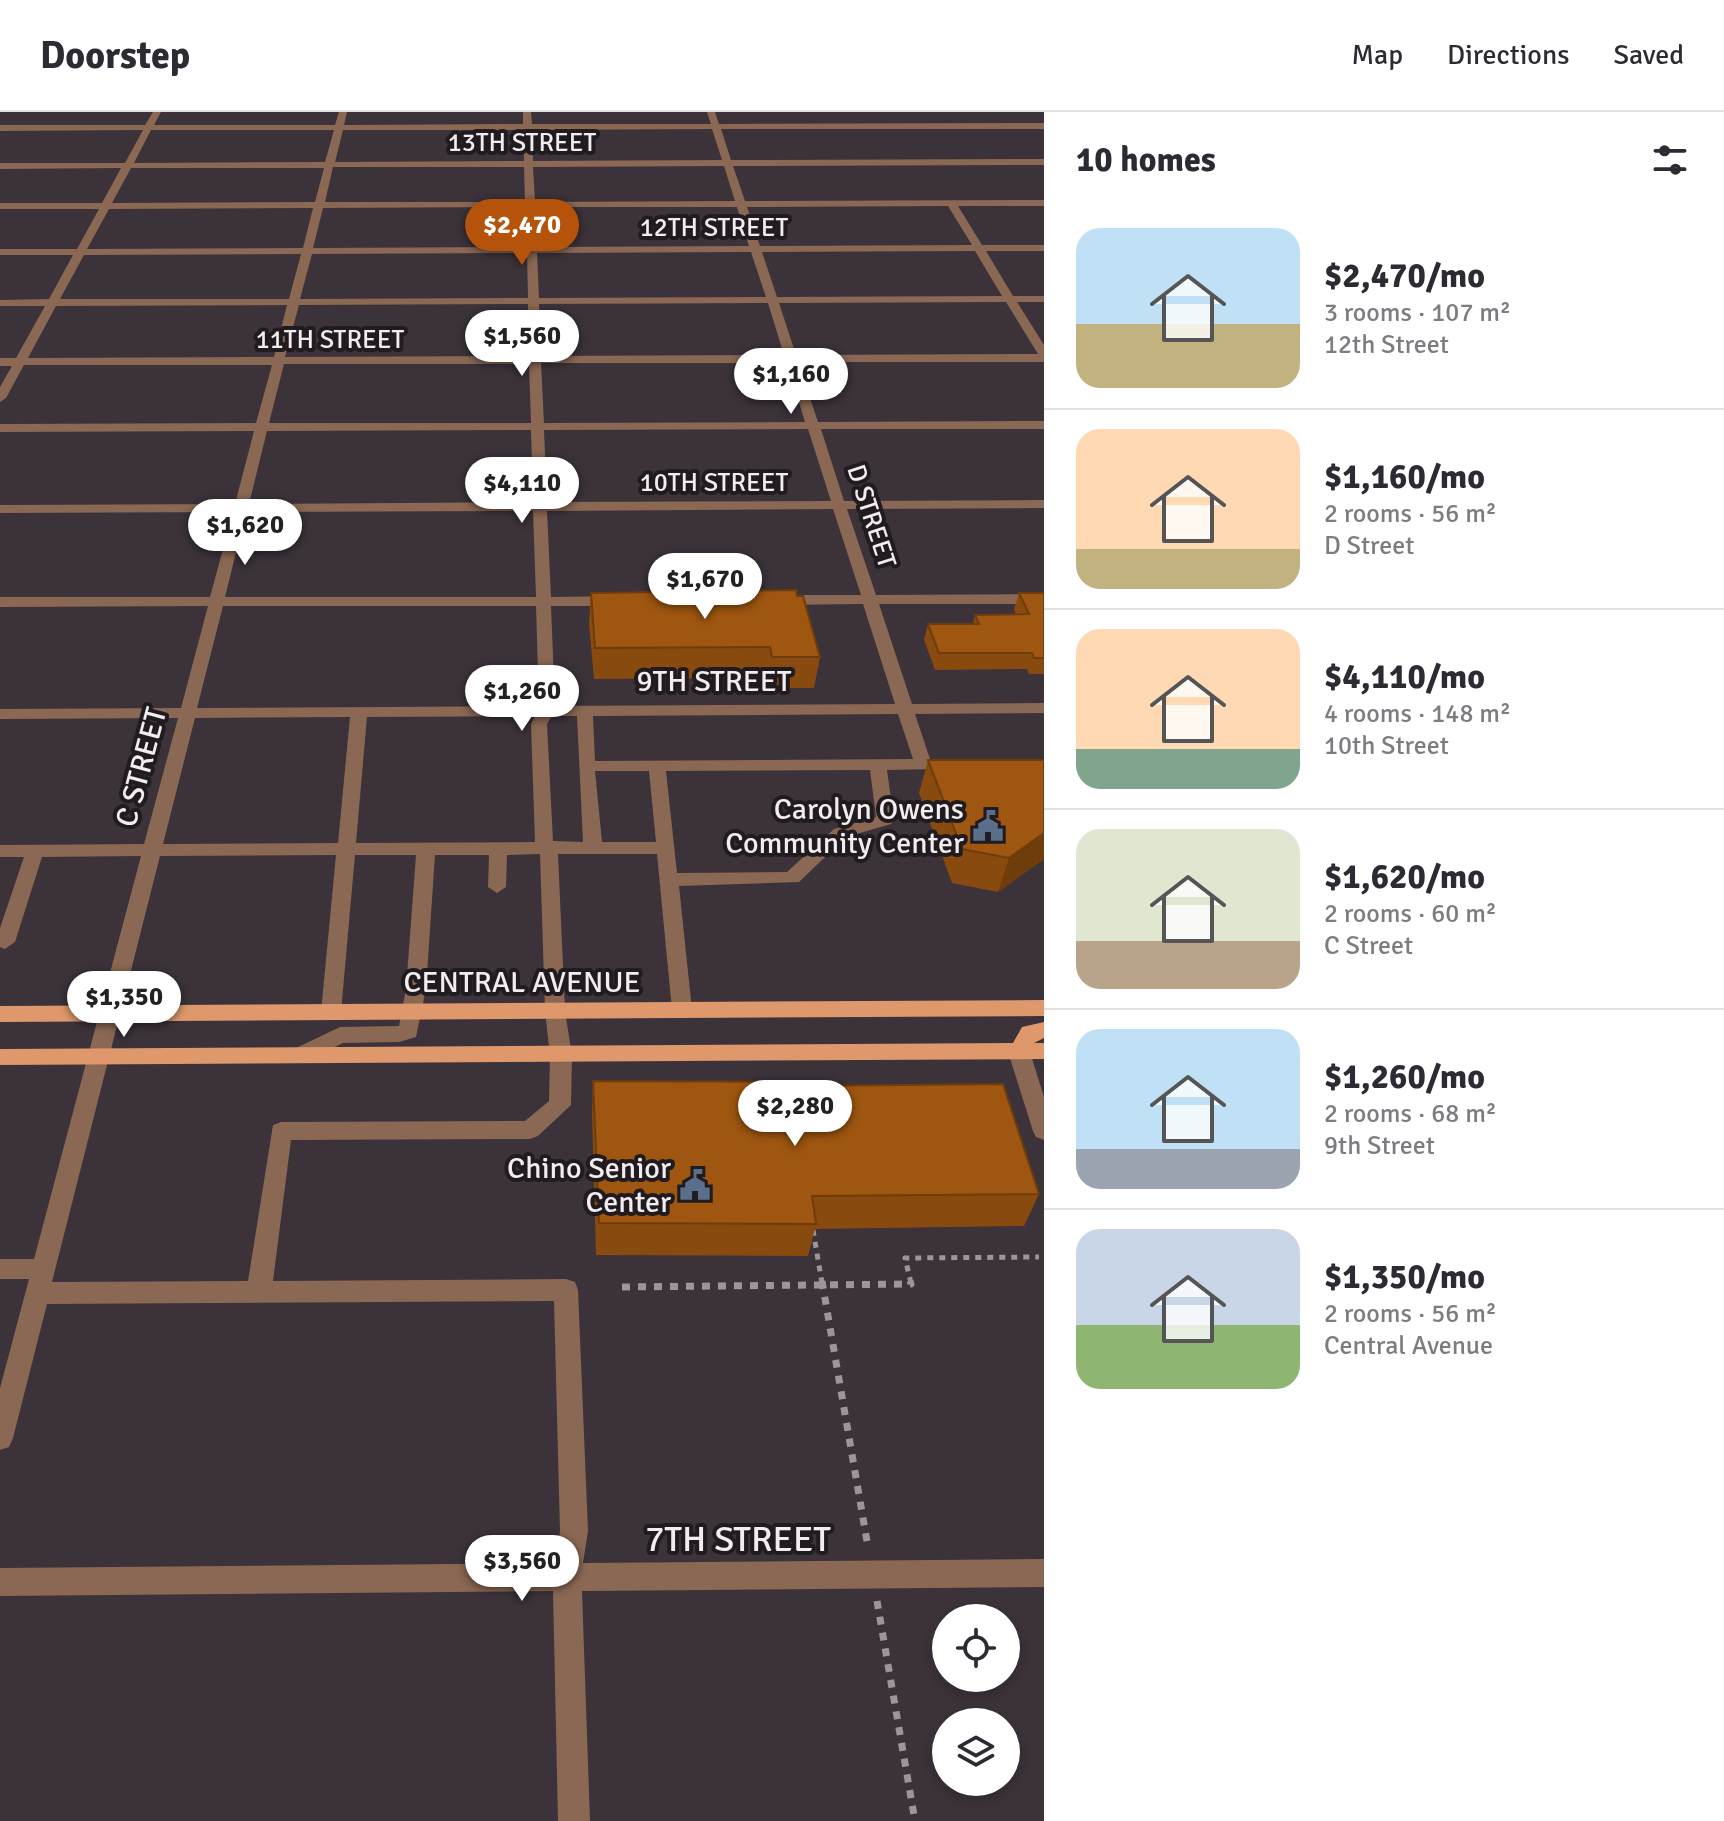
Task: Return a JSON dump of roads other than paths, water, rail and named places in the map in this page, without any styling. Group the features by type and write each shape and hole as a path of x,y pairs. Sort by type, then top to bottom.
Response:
{"main road":[{"name":"CENTRAL AVENUE","path":"0,1014 1044,1008"},
{"path":"1019,1052 1029,1033 1044,1030"},
{"path":"0,1057 1044,1051"}],"street":[{"path":"0,398 157,112"},
{"path":"259,1292 281,1131 530,1130 560,1105 561,1056 555,1011 549,848 544,843 539,724 547,710 527,112"},
{"name":"D STREET","path":"711,112 923,764"},
{"path":"0,128 148,128 341,120 528,127 1044,126"},
{"name":"C STREET","path":"0,1438 341,120"},
{"name":"13TH STREET","path":"0,166 1044,162"},
{"path":"951,203 1044,357"},
{"path":"0,206 1044,203"},
{"name":"12TH STREET","path":"0,252 1044,248"},
{"path":"0,303 1044,299"},
{"name":"11TH STREET","path":"0,362 1044,357"},
{"path":"0,428 1044,425"},
{"name":"10TH STREET","path":"0,509 1044,504"},
{"path":"760,600 1044,599"},
{"path":"0,602 635,601"},
{"name":"9TH STREET","path":"0,714 1044,708"},
{"path":"585,710 593,848"},
{"path":"331,1012 359,713"},
{"path":"586,766 953,764"},
{"path":"668,880 792,878 840,833 885,820 878,765"},
{"path":"657,766 682,1010"},
{"path":"0,851 665,848"},
{"path":"303,1054 340,1035 409,1031 414,1013 426,849"},
{"path":"497,887 498,849"},
{"path":"5,942 35,851"},
{"path":"1019,1052 1044,1131"},
{"path":"0,1269 46,1269"},
{"path":"39,1293 566,1290 574,1531 567,1577 574,1821"},
{"name":"7TH STREET","path":"0,1582 1044,1573"}],"place":[{"name":"Carolyn Owens Community Center","path":"988,826"},
{"name":"Chino Senior Center","path":"695,1185"}]}
